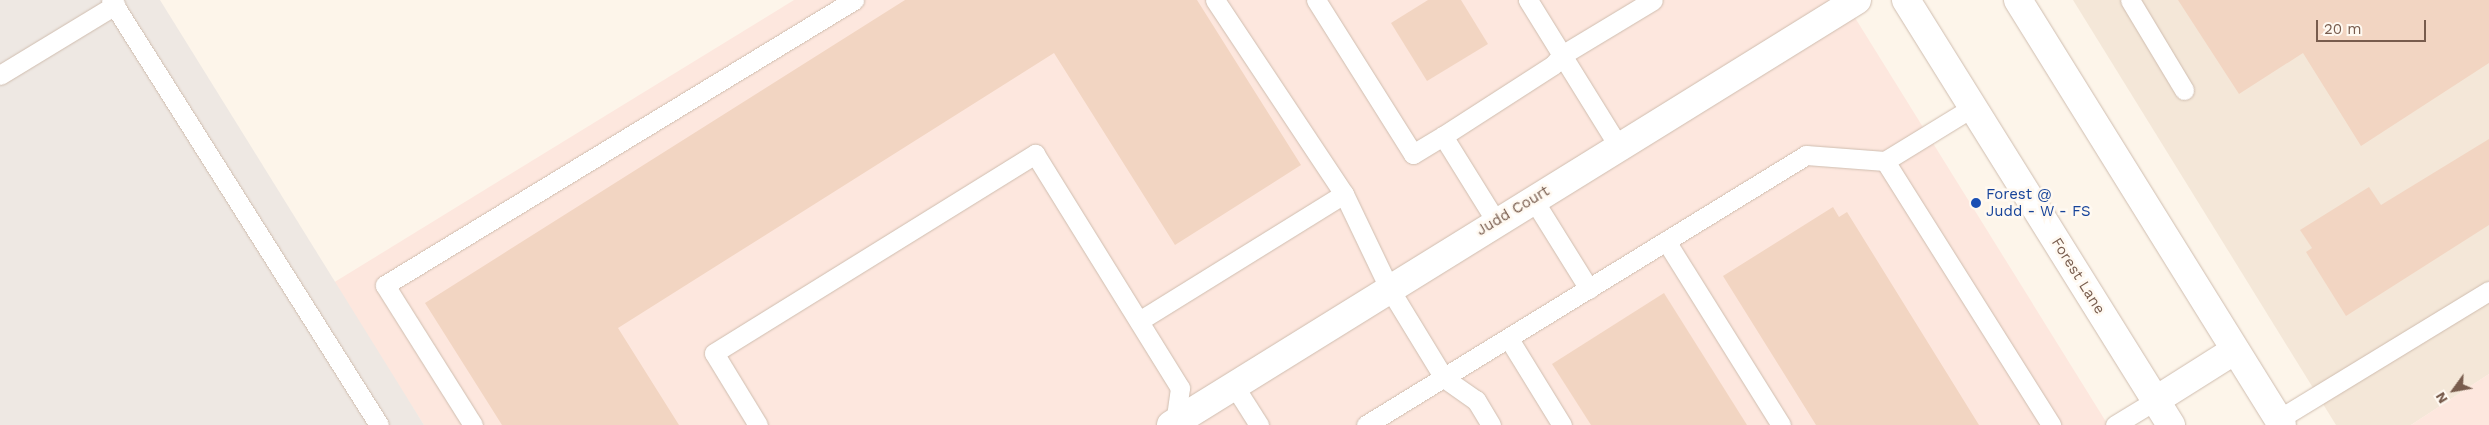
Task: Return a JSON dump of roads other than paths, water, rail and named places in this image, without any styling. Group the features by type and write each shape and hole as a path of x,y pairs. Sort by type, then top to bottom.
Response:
{"main road":[{"name":"Judd Court","path":"1173,424 1233,384 1857,0"},
{"name":"Forest Lane","path":"1906,0 2171,425"},
{"path":"2018,0 2280,422"},
{"path":"2156,400 2235,350"}],"lane":[{"path":"472,425 386,285 854,0"},
{"path":"1215,0 1344,194 1389,288 1444,378 1476,400 1491,425"},
{"path":"1316,0 1413,154 1553,65 1562,55 1653,0"},
{"path":"1528,0 1619,147"},
{"path":"2130,0 2184,90"},
{"path":"0,75 113,3 379,425"},
{"path":"1366,425 1806,156 1885,161 1973,107"},
{"path":"1443,136 1496,222"},
{"path":"758,425 714,353 1036,154 1180,388 1173,424"},
{"path":"1885,161 2051,425"},
{"path":"1139,321 1344,194"},
{"path":"1532,199 1589,289"},
{"path":"1666,242 1781,425"},
{"path":"2280,422 2489,291"},
{"path":"1509,339 1562,425"},
{"path":"1233,384 1259,425"},
{"path":"2115,425 2156,400"}],"place":[{"name":"Forest @ Judd - W - FS","path":"1976,203"}]}
